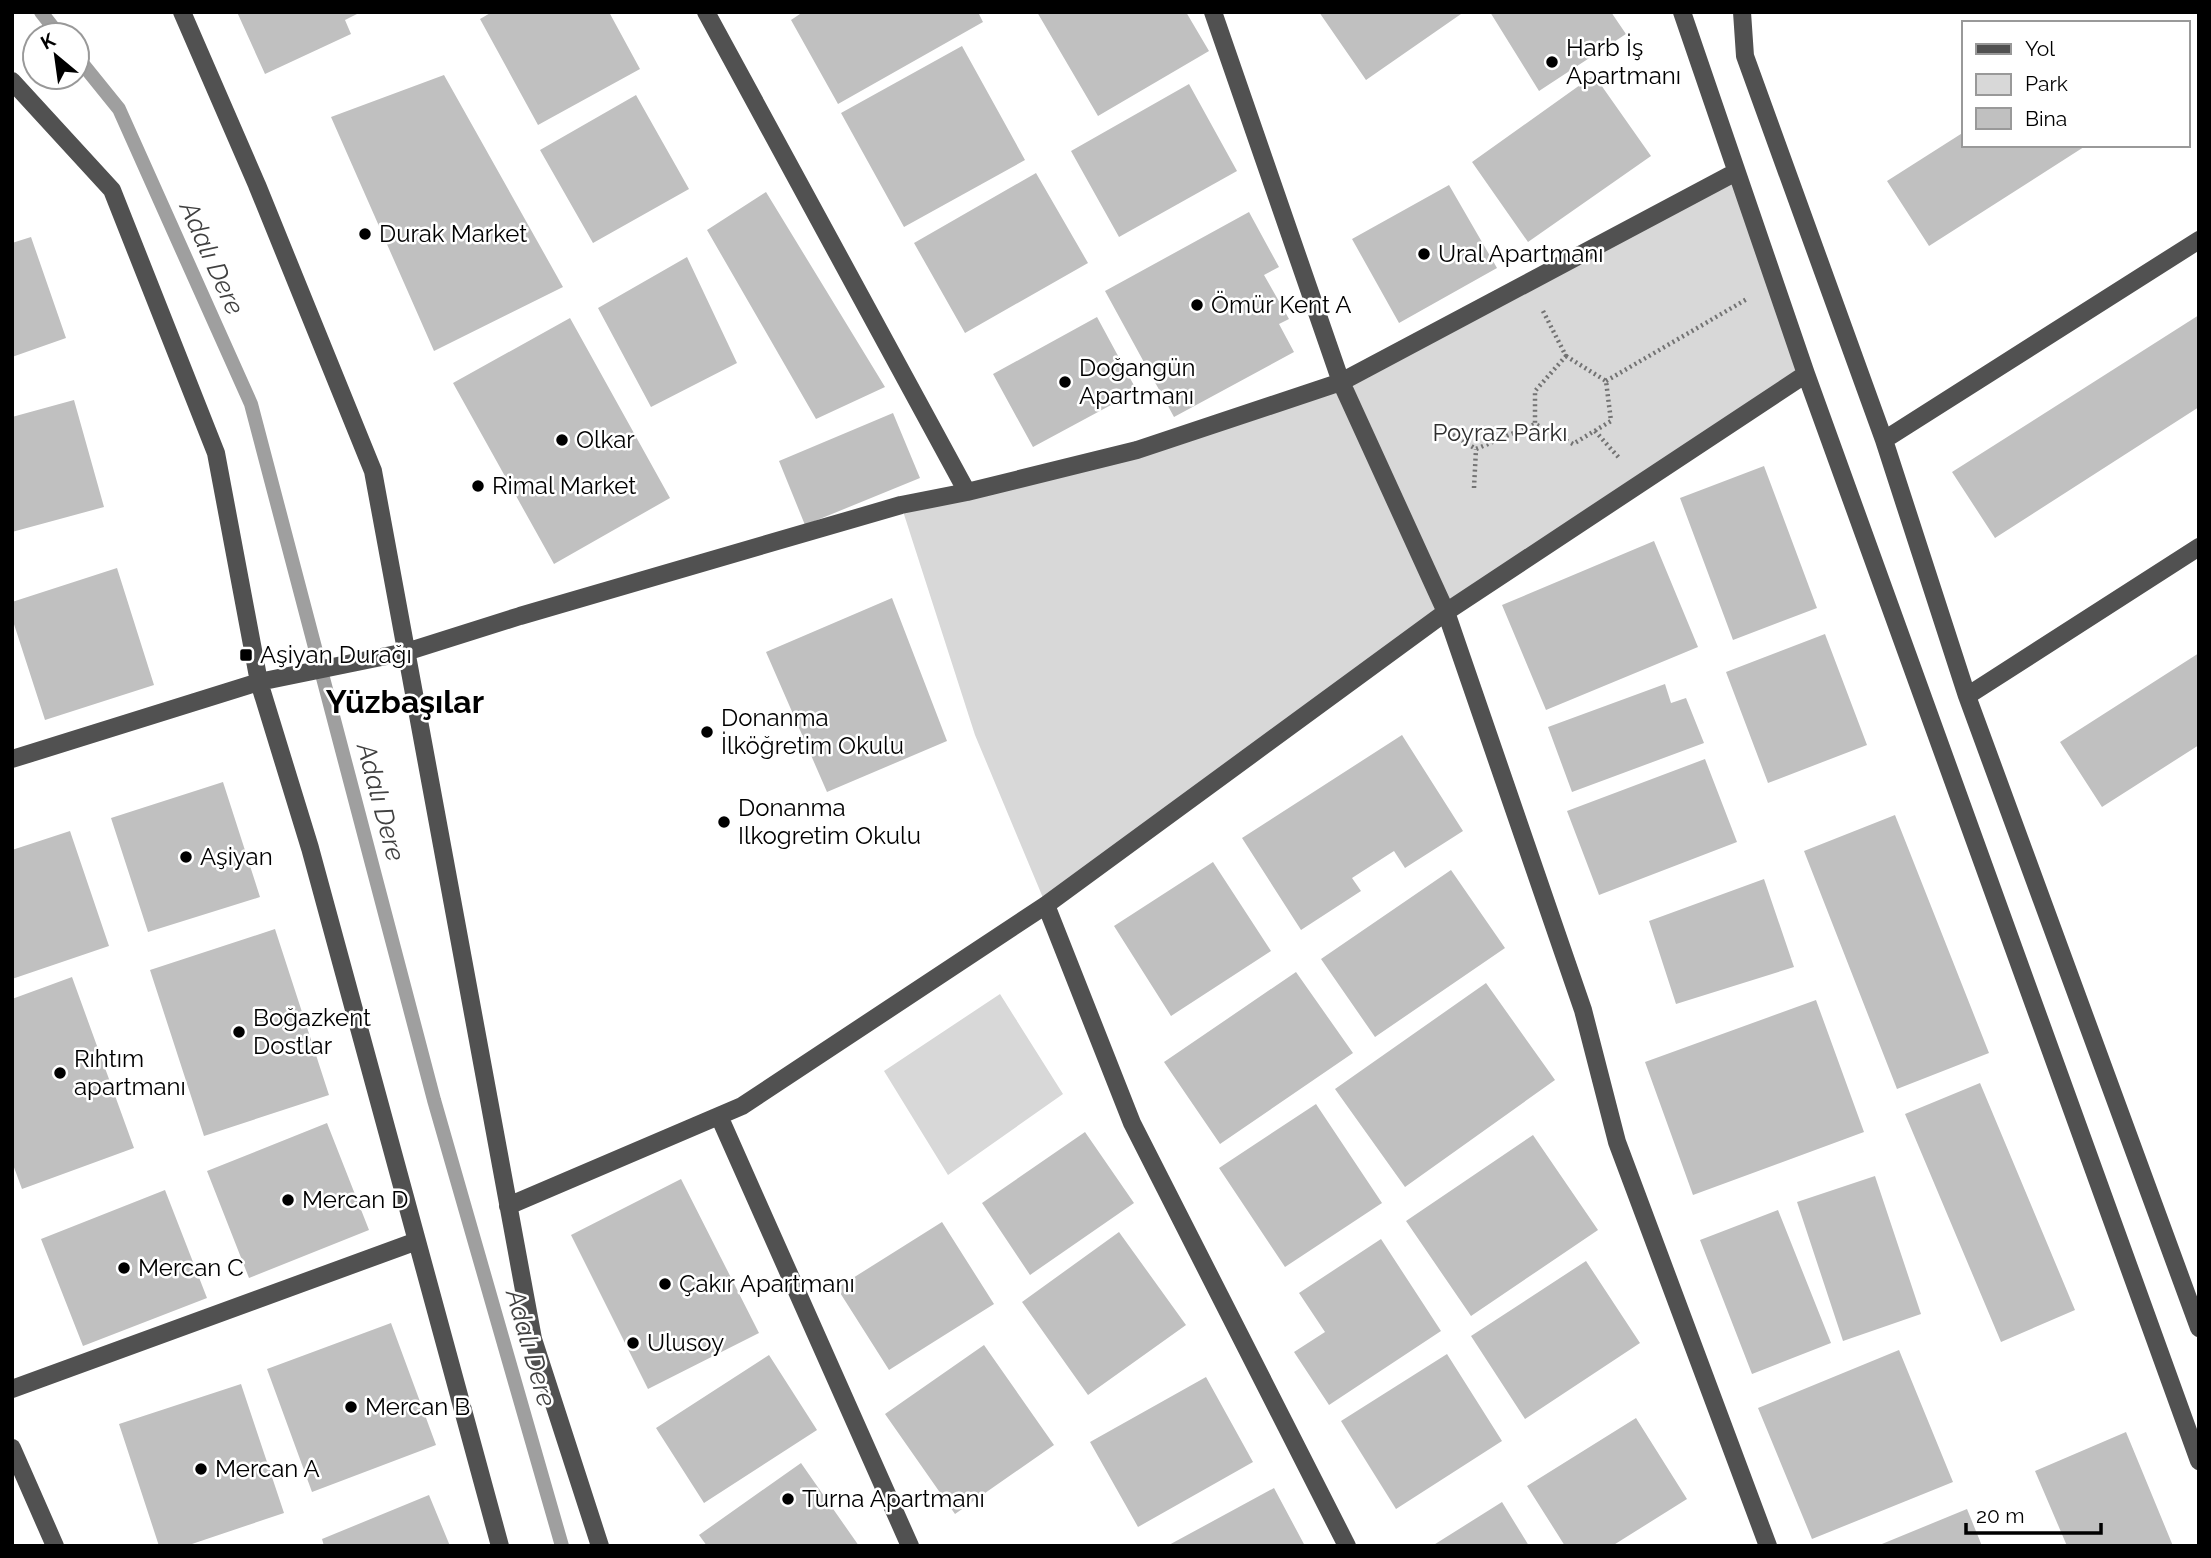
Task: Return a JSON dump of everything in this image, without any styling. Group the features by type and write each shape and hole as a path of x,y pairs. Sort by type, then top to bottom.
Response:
{"street":[{"path":"182,12 257,185 373,471 533,1339 600,1546"},
{"path":"706,12 967,492"},
{"path":"1213,12 1341,382 1446,612 1583,1010 1617,1142 1768,1546"},
{"path":"1682,12 1806,374 2199,1461"},
{"path":"1742,12 1745,56 1884,440 1967,696 2199,1328"},
{"path":"12,81 112,190 216,453 258,682 310,848 500,1546"},
{"path":"12,759 258,682 407,652 520,616 901,505 967,492 1137,450 1341,382 1736,172"},
{"path":"1884,440 2199,240"},
{"path":"508,1206 742,1106 1046,905 1446,612 1806,374"},
{"path":"1967,696 2199,547"},
{"path":"1046,905 1132,1122 1347,1546"},
{"path":"719,1116 868,1457 910,1546"},
{"path":"12,1389 417,1241"},
{"path":"12,1448 55,1546"}],"path":[{"path":"1527,283 1566,356 1606,381"},
{"path":"1606,381 1774,283"},
{"path":"1535,424 1535,391 1566,356"},
{"path":"1535,424 1573,444 1595,431 1611,421 1606,381"},
{"path":"1476,449 1535,424"},
{"path":"1448,432 1476,449"},
{"path":"1474,488 1476,449"}],"green space":[{"name":"Poyraz Parkı","path":"1736,172 1806,374 1446,612 1046,905 975,735 901,505 1137,450 1341,382"},
{"path":"1000,994 1063,1094 948,1175 884,1071"}],"building":[{"path":"237,12 361,12 345,20 351,34 265,74"},
{"path":"492,12 609,12 640,69 538,125 480,19"},
{"path":"803,12 978,12 983,22 838,104 791,20"},
{"path":"1037,12 1186,12 1209,51 1098,116"},
{"path":"1319,12 1460,12 1461,14 1366,80"},
{"name":"Harb İş Apartmanı","path":"1490,12 1611,12 1626,34 1539,91"},
{"path":"962,46 1025,160 904,227 841,113"},
{"path":"444,75 563,287 434,351 331,117"},
{"path":"1594,75 1651,156 1528,242 1472,162"},
{"path":"1189,84 1237,171 1119,237 1071,151"},
{"path":"636,95 689,189 593,243 540,150"},
{"path":"1962,133 1962,147 2084,147 1929,246 1887,181"},
{"path":"1036,173 1088,263 965,333 914,243"},
{"name":"Ural Apartmanı","path":"1449,185 1497,268 1399,323 1352,239"},
{"path":"766,192 885,387 816,419 707,230"},
{"name":"Ömür Kent A","path":"1249,212 1279,267 1264,275 1289,319 1279,324 1294,352 1174,417 1105,291"},
{"path":"31,237 66,338 12,357 12,243"},
{"path":"687,257 737,363 651,407 598,308"},
{"path":"2199,315 2199,407 1995,538 1952,472"},
{"name":"Doğangün Apartmanı","path":"1097,317 1137,391 1033,447 993,374"},
{"name":"Olkar","path":"570,318 670,498 554,564 453,383"},
{"path":"74,400 104,507 12,532 12,417"},
{"path":"893,413 920,478 805,525 779,461"},
{"path":"1764,466 1817,608 1733,640 1680,498"},
{"path":"1654,541 1698,647 1546,710 1502,605"},
{"path":"117,568 154,685 45,720 12,618 12,602"},
{"path":"892,598 947,741 827,792 766,652"},
{"path":"1825,634 1867,745 1768,783 1726,672"},
{"path":"2199,653 2199,745 2102,807 2060,742"},
{"path":"1665,684 1671,703 1686,698 1704,743 1572,792 1548,727"},
{"path":"1402,735 1463,831 1405,868 1394,851 1352,878 1361,891 1301,930 1242,838"},
{"path":"1705,759 1737,842 1599,895 1567,811"},
{"name":"Aşiyan","path":"223,782 260,897 148,932 111,818"},
{"path":"1895,815 1989,1053 1897,1089 1804,851"},
{"path":"70,831 109,946 12,979 12,850"},
{"path":"1213,862 1271,951 1171,1016 1114,926"},
{"path":"1451,870 1505,948 1375,1037 1321,959"},
{"path":"1764,879 1794,967 1676,1004 1649,921"},
{"name":"Boğazkent Dostlar","path":"275,929 329,1095 204,1136 150,970"},
{"path":"1296,972 1353,1053 1220,1144 1164,1062"},
{"name":"Rıhtım apartmanı","path":"72,977 134,1148 22,1189 12,1162 12,999"},
{"path":"1486,983 1555,1080 1405,1187 1335,1089"},
{"path":"1816,1000 1864,1132 1693,1195 1645,1062"},
{"path":"1980,1083 2075,1310 2001,1342 1905,1114"},
{"path":"1316,1104 1382,1203 1285,1267 1219,1168"},
{"name":"Mercan D","path":"327,1123 369,1230 249,1278 207,1171"},
{"path":"1085,1132 1134,1203 1030,1275 982,1203"},
{"path":"1533,1135 1598,1230 1471,1316 1406,1221"},
{"path":"1875,1176 1921,1314 1843,1341 1797,1202"},
{"name":"Çakır Apartmanı","path":"681,1179 759,1333 648,1389 571,1235"},
{"name":"Mercan C","path":"165,1190 207,1298 83,1346 41,1239"},
{"path":"1778,1210 1831,1343 1752,1374 1700,1240"},
{"path":"942,1222 994,1304 889,1370 837,1288"},
{"path":"1119,1232 1186,1325 1088,1395 1022,1302"},
{"path":"1381,1239 1441,1331 1329,1405 1294,1352 1325,1332 1299,1293"},
{"path":"1586,1261 1640,1343 1525,1419 1471,1336"},
{"name":"Mercan B","path":"391,1323 436,1445 312,1492 267,1369"},
{"path":"984,1345 1054,1445 955,1514 885,1414"},
{"path":"1899,1350 1953,1482 1812,1539 1758,1408"},
{"path":"1447,1354 1502,1441 1396,1509 1341,1421"},
{"path":"769,1355 817,1430 704,1503 656,1428"},
{"path":"1206,1377 1253,1462 1138,1527 1090,1442"},
{"name":"Mercan A","path":"241,1384 284,1513 186,1546 159,1546 119,1424"},
{"path":"1636,1418 1687,1499 1612,1546 1565,1546 1527,1486"},
{"path":"2126,1432 2173,1546 2067,1546 2035,1471"},
{"name":"Turna Apartmanı","path":"801,1463 859,1546 707,1546 699,1535"},
{"path":"1274,1488 1305,1546 1167,1546"},
{"path":"429,1495 450,1546 324,1546 322,1539"},
{"path":"1502,1502 1529,1546 1432,1546"},
{"path":"1967,1509 1982,1546 1877,1546"}],"waterway":[{"name":"Adalı Dere","path":"41,12 48,21"},
{"name":"Adalı Dere","path":"91,74 119,109 251,404 434,1100 562,1546"}],"place":[{"name":"Harb İş Apartmanı","path":"1552,62"},
{"name":"Durak Market","path":"365,234"},
{"name":"Ural Apartmanı","path":"1424,254"},
{"name":"Ömür Kent A","path":"1197,305"},
{"name":"Doğangün Apartmanı","path":"1065,382"},
{"name":"Olkar","path":"562,440"},
{"name":"Rimal Market","path":"478,486"},
{"name":"Aşiyan Durağı","path":"246,655"},
{"name":"Donanma İlköğretim Okulu","path":"707,732"},
{"name":"Donanma Ilkogretim Okulu","path":"724,822"},
{"name":"Aşiyan","path":"186,857"},
{"name":"Boğazkent Dostlar","path":"239,1032"},
{"name":"Rıhtım apartmanı","path":"60,1073"},
{"name":"Mercan D","path":"288,1200"},
{"name":"Mercan C","path":"124,1268"},
{"name":"Çakır Apartmanı","path":"665,1284"},
{"name":"Ulusoy","path":"633,1343"},
{"name":"Mercan B","path":"351,1407"},
{"name":"Mercan A","path":"201,1469"},
{"name":"Turna Apartmanı","path":"788,1499"}],"district":[{"name":"Yüzbaşılar","path":"405,702"}]}
